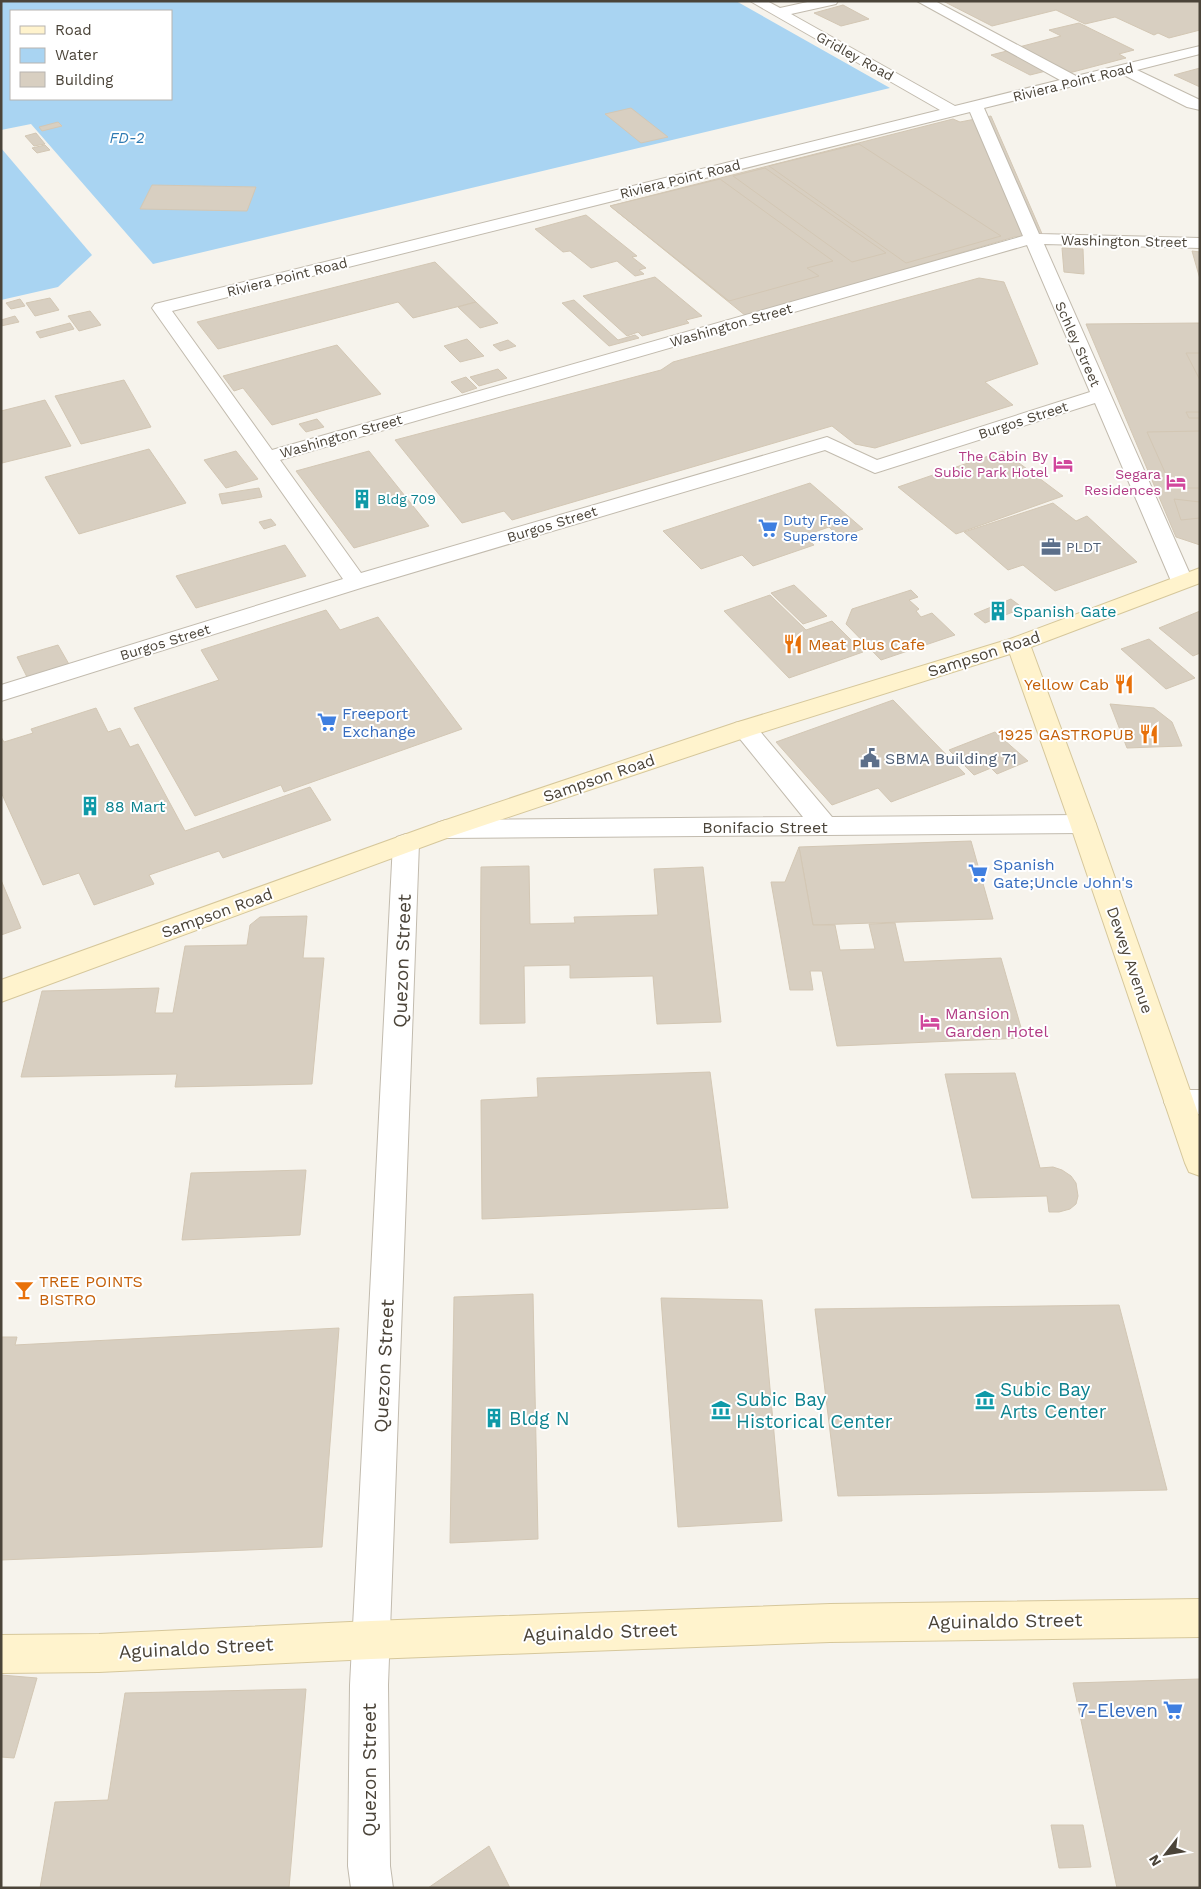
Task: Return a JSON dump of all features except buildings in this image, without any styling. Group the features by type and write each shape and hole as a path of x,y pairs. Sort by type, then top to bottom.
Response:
{"main road":[{"name":"Sampson Road","path":"1,991 446,829 744,729 1018,644 1191,578"},
{"name":"Dewey Avenue","path":"1018,644 1083,824 1189,1102 1200,1163"},
{"name":"Aguinaldo Street","path":"1,1654 99,1653 371,1640 820,1624 1200,1618"}],"street":[{"name":"Gridley Road","path":"757,1 953,111"},
{"path":"778,13 831,1"},
{"path":"924,1 1073,82"},
{"name":"Riviera Point Road","path":"268,457 161,308 1200,50"},
{"path":"1124,69 1192,104 1200,106"},
{"name":"Schley Street","path":"974,106 1101,396 1191,578"},
{"name":"Washington Street","path":"268,457 1033,239 1200,243"},
{"name":"Burgos Street","path":"1,693 356,582 827,443 875,467 1101,396"},
{"path":"268,457 356,582"},
{"path":"744,729 825,826"},
{"name":"Bonifacio Street","path":"446,829 1083,824"},
{"name":"Quezon Street","path":"372,1888 369,1866 371,1640 406,843"}],"water":[{"name":"FD-2","path":"1,1 736,1 890,88 153,264 31,124 1,130"},
{"path":"1,148 92,255 58,287 1,300"}],"place":[{"name":"The Cabin By Subic Park Hotel","path":"1063,464"},
{"name":"Segara Residences","path":"1176,482"},
{"name":"Bldg 709","path":"362,499"},
{"name":"Duty Free Superstore","path":"768,528"},
{"name":"PLDT","path":"1051,547"},
{"name":"Spanish Gate","path":"998,611"},
{"name":"Meat Plus Cafe","path":"793,644"},
{"name":"Yellow Cab","path":"1124,684"},
{"name":"Freeport Exchange","path":"327,722"},
{"name":"1925 GASTROPUB","path":"1149,734"},
{"name":"SBMA Building 71","path":"870,758"},
{"name":"88 Mart","path":"90,806"},
{"name":"Spanish Gate;Uncle John's","path":"978,873"},
{"name":"Mansion Garden Hotel","path":"930,1022"},
{"name":"TREE POINTS BISTRO","path":"24,1290"},
{"name":"Subic Bay Arts Center","path":"985,1400"},
{"name":"Subic Bay Historical Center","path":"721,1410"},
{"name":"Bldg N","path":"494,1418"},
{"name":"7-Eleven","path":"1173,1710"}]}
